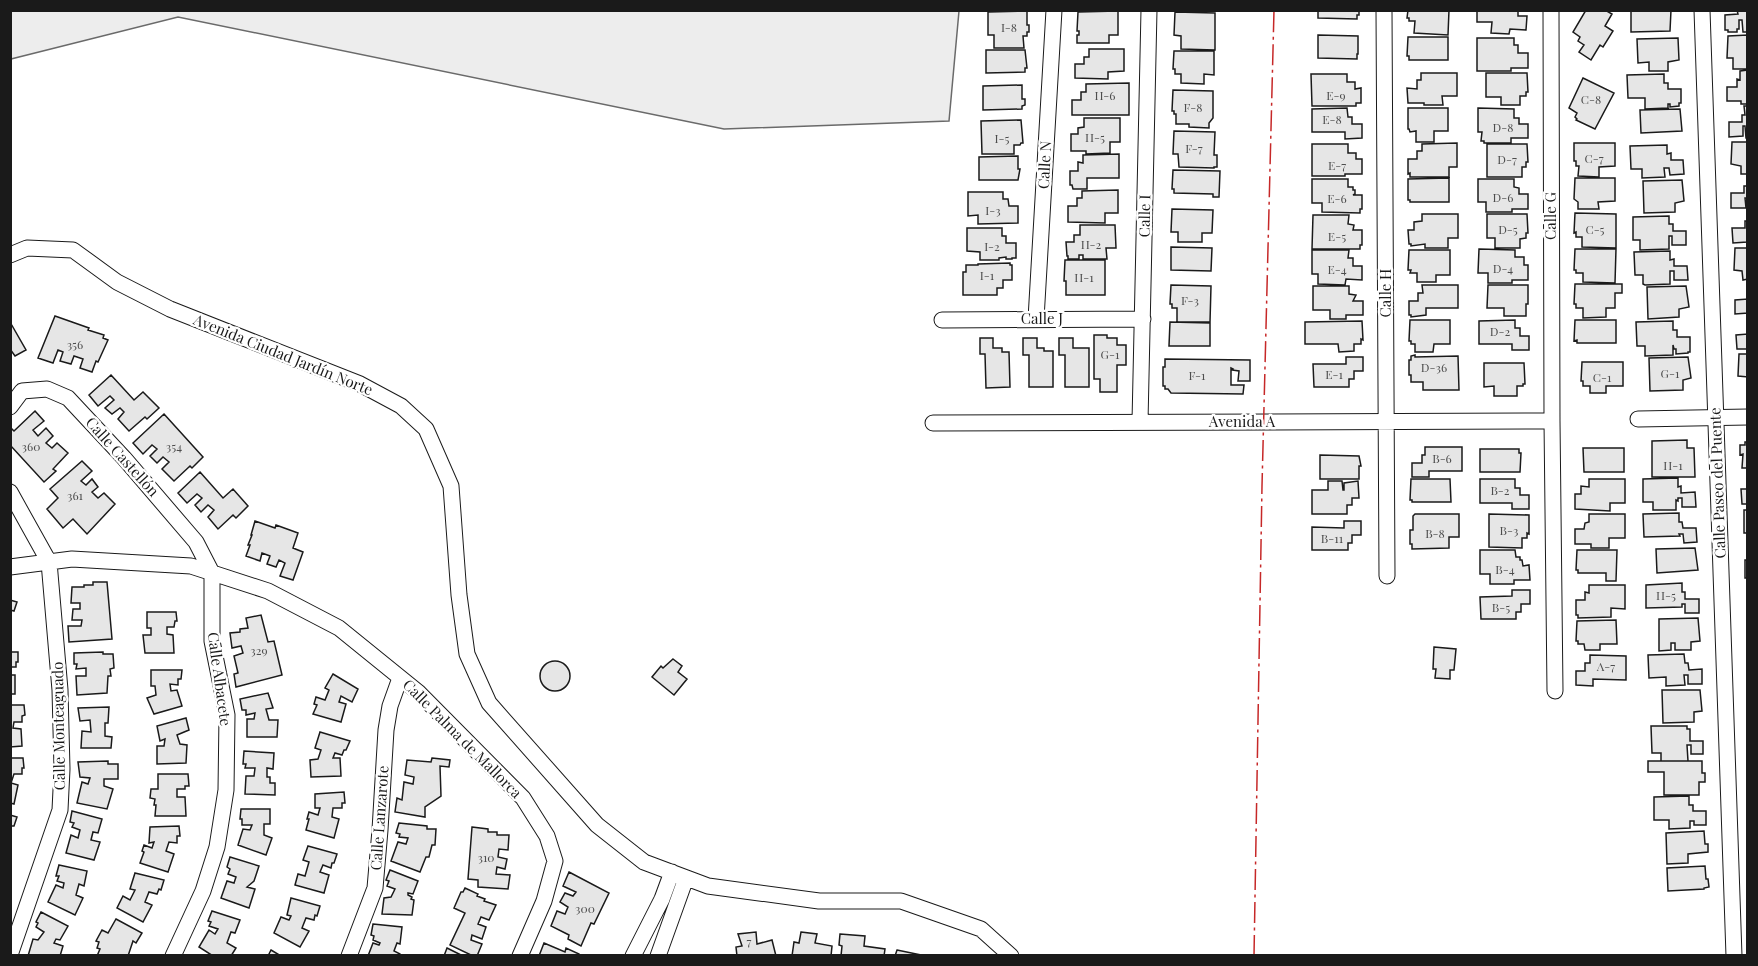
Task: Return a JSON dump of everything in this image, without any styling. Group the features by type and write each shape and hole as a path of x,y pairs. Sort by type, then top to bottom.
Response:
{"street":[{"name":"Calle N","path":"1036,319 1054,10"},
{"name":"Calle I","path":"1140,422 1149,10"},
{"name":"Calle H","path":"1384,10 1387,576"},
{"name":"Calle G","path":"1551,10 1555,691"},
{"name":"Calle Paseo del Puente","path":"1701,10 1734,956"},
{"name":"Avenida Ciudad Jardín Norte","path":"10,255 27,248 73,250 117,282 170,309 360,384 401,406 426,429 451,486 459,596 467,654 489,702 597,825 644,862 708,885 819,901 901,901 981,929 1011,956"},
{"name":"Calle J","path":"942,320 1143,319"},
{"name":"Calle Castellón","path":"10,407 22,392 47,389 68,398 124,458 196,542 212,573"},
{"path":"1638,419 1748,417"},
{"name":"Avenida A","path":"933,423 1552,421"},
{"path":"10,492 49,562"},
{"name":"Calle Palma de Mallorca","path":"10,567 72,559 191,566 268,591 339,628 418,692 523,798 547,836 555,861 544,901 520,956"},
{"name":"Calle Monteaguado","path":"10,954 60,810 62,769 60,690 49,562"},
{"name":"Calle Albacete","path":"173,956 203,891 217,847 226,790 227,715 212,641 212,573"},
{"name":"Calle Lanzarote","path":"349,956 375,888 386,730 390,706 400,678"},
{"path":"633,956 662,899 679,875"},
{"path":"658,956 679,875"}],"shaded area":[{"path":"11,10 959,11 949,121 724,129 178,17 11,59"}],"building":[{"path":"1318,10 1359,10 1359,15 1357,19 1318,18"},
{"path":"1408,10 1449,10 1448,35 1414,33 1415,21 1409,21 1407,18"},
{"path":"1477,10 1518,10 1518,16 1527,16 1526,30 1510,29 1509,34 1491,33 1492,22 1477,22"},
{"path":"1586,10 1605,10 1612,14 1605,26 1613,31 1603,47 1600,45 1591,60 1579,52 1584,45 1578,41 1580,37 1573,32"},
{"path":"1631,10 1671,10 1670,31 1631,32"},
{"path":"1737,10 1748,10 1748,32 1743,32 1742,20 1739,20 1737,32 1725,30 1725,15 1738,14"},
{"path":"1027,11 1029,32 1027,36 1023,36 1024,48 994,48 994,35 988,35 988,12"},
{"path":"1118,11 1118,35 1109,35 1109,43 1077,43 1078,12"},
{"path":"1175,12 1215,13 1215,50 1181,49 1181,36 1174,35"},
{"path":"1318,35 1358,36 1357,59 1318,58"},
{"path":"1748,35 1748,69 1733,69 1733,58 1727,58 1728,36"},
{"path":"1408,37 1448,37 1448,60 1409,60 1407,56"},
{"path":"1477,38 1514,38 1514,45 1518,45 1518,53 1528,53 1528,68 1511,68 1511,71 1477,71"},
{"path":"1678,38 1679,60 1668,62 1668,71 1649,71 1649,62 1638,63 1637,39"},
{"path":"1089,49 1124,49 1124,71 1108,72 1108,79 1075,78 1075,64 1084,64 1084,57 1089,57"},
{"path":"986,50 1025,50 1027,68 1025,72 986,73"},
{"path":"1174,51 1214,51 1214,75 1204,74 1204,84 1181,83 1181,74 1175,74 1175,69 1173,69"},
{"path":"1748,70 1748,104 1741,104 1741,101 1727,101 1727,87 1737,87 1740,71"},
{"path":"1421,73 1457,73 1457,96 1442,96 1443,105 1408,103 1407,88 1417,89 1417,80 1421,80"},
{"path":"1486,73 1527,73 1528,92 1526,96 1520,96 1520,105 1501,105 1501,97 1486,97"},
{"path":"1311,74 1347,74 1347,82 1355,82 1355,89 1361,88 1361,103 1356,103 1356,106 1312,106"},
{"path":"1664,74 1664,83 1668,83 1668,89 1681,89 1679,106 1670,107 1668,104 1668,108 1645,109 1645,98 1628,98 1627,75"},
{"path":"1583,78 1614,93 1595,129 1576,120 1577,113 1569,108"},
{"path":"1129,83 1129,115 1072,115 1072,100 1081,100 1081,92 1086,92 1086,84"},
{"path":"1022,85 1022,99 1025,99 1025,105 1022,109 983,110 983,86"},
{"path":"1173,90 1213,91 1213,118 1209,123 1209,128 1176,124 1176,114 1172,111"},
{"path":"1744,106 1748,106 1748,138 1746,138 1745,126 1743,126 1743,136 1729,137 1729,122 1742,122 1742,115 1745,115"},
{"path":"1347,108 1348,117 1352,117 1352,124 1362,124 1362,138 1345,139 1345,132 1312,132 1312,109"},
{"path":"1408,108 1448,108 1448,131 1434,131 1434,142 1416,142 1416,131 1410,132 1408,129"},
{"path":"1478,108 1514,109 1514,118 1519,118 1519,124 1528,124 1528,138 1511,138 1511,143 1484,143 1481,141 1482,132 1478,132"},
{"path":"1680,109 1682,131 1641,133 1640,110"},
{"path":"1084,118 1120,118 1120,142 1110,142 1110,153 1086,154 1086,151 1071,151 1071,134 1078,134 1078,128 1084,127"},
{"path":"1021,120 1023,143 1014,145 1014,154 982,154 981,121"},
{"path":"1174,131 1215,132 1214,155 1217,155 1217,167 1179,167 1178,154 1173,154"},
{"path":"1732,142 1748,142 1748,174 1741,174 1741,166 1731,164"},
{"path":"1457,143 1457,167 1449,167 1449,177 1410,177 1408,159 1417,159 1417,151 1422,151 1422,144"},
{"path":"1574,143 1615,143 1615,166 1599,167 1599,177 1578,176 1579,166 1576,166 1576,161 1574,161"},
{"path":"1312,144 1348,144 1348,153 1356,153 1356,159 1362,159 1362,174 1312,176"},
{"path":"1487,144 1527,144 1528,162 1526,162 1526,167 1522,167 1522,177 1487,177"},
{"path":"1667,145 1667,154 1671,153 1671,160 1683,160 1684,174 1670,175 1669,168 1664,168 1665,177 1642,178 1642,169 1631,169 1630,146"},
{"path":"1119,154 1119,178 1087,178 1087,189 1073,189 1070,185 1070,171 1078,171 1078,162 1083,163 1083,155"},
{"path":"1018,156 1018,169 1020,169 1018,180 979,180 979,157"},
{"path":"1173,170 1220,171 1219,197 1213,197 1213,194 1174,193 1172,189"},
{"path":"1747,177 1746,208 1731,208 1731,193 1744,193"},
{"path":"1449,178 1449,202 1410,202 1408,200 1408,179"},
{"path":"1575,178 1615,178 1615,201 1598,202 1599,209 1578,209 1578,202 1574,199"},
{"path":"1312,179 1348,179 1348,187 1353,187 1355,190 1353,195 1362,195 1360,213 1322,212 1322,203 1312,203"},
{"path":"1478,179 1514,179 1514,187 1519,188 1519,194 1528,194 1528,209 1512,209 1512,212 1486,212 1486,202 1478,202"},
{"path":"1682,180 1684,201 1675,203 1675,212 1644,213 1643,181"},
{"path":"1118,190 1118,213 1105,213 1105,223 1068,222 1068,206 1077,206 1077,198 1082,198 1082,191"},
{"path":"968,192 1003,192 1003,199 1008,199 1009,206 1018,206 1018,223 978,224 978,215 968,216"},
{"path":"1172,209 1213,210 1212,233 1202,233 1202,242 1178,242 1178,232 1171,232"},
{"path":"1575,213 1616,214 1616,248 1582,247 1582,237 1576,237 1576,232 1574,233"},
{"path":"1422,214 1458,214 1458,238 1448,238 1448,248 1425,248 1425,244 1411,246 1408,230 1414,230 1414,222 1422,221"},
{"path":"1487,214 1527,214 1528,233 1526,233 1526,238 1520,239 1520,248 1495,248 1495,238 1487,238"},
{"path":"1313,215 1349,215 1348,224 1354,225 1353,230 1362,230 1360,249 1312,249"},
{"path":"1669,216 1669,224 1673,224 1673,231 1686,231 1686,245 1672,245 1672,236 1669,236 1669,249 1640,250 1640,240 1633,240 1633,217"},
{"path":"1745,221 1748,221 1747,242 1733,243 1732,228 1745,228"},
{"path":"1080,225 1115,225 1116,248 1106,248 1107,259 1083,259 1083,255 1079,255 1079,259 1068,259 1066,242 1074,242 1074,235 1080,235"},
{"path":"967,228 1002,228 1002,236 1006,236 1006,243 1016,243 1016,258 980,260 980,252 967,251"},
{"path":"1171,247 1212,248 1211,271 1171,270"},
{"path":"1735,248 1748,248 1748,279 1743,280 1742,271 1734,270"},
{"path":"1479,249 1515,250 1515,257 1524,257 1524,265 1528,265 1528,280 1488,283 1488,273 1478,273"},
{"path":"1575,249 1616,249 1615,283 1583,282 1583,273 1576,273 1574,270"},
{"path":"1312,250 1349,250 1348,258 1353,258 1353,266 1362,266 1362,280 1346,279 1345,285 1318,284 1318,274 1312,274"},
{"path":"1409,250 1450,250 1450,275 1436,275 1436,282 1417,282 1417,273 1410,273 1411,270 1408,270"},
{"path":"1670,251 1670,260 1674,259 1674,266 1687,266 1688,280 1674,280 1674,271 1670,271 1670,284 1643,284 1643,275 1635,275 1634,252"},
{"path":"1065,260 1105,260 1105,295 1066,295"},
{"path":"1010,263 1012,280 1003,280 1003,288 997,288 997,295 963,295 963,272 966,272 966,265"},
{"path":"1575,284 1622,284 1622,293 1615,293 1615,308 1606,308 1606,317 1583,318 1583,308 1576,308 1574,304"},
{"path":"1171,285 1211,286 1210,322 1177,322 1177,308 1172,308 1170,304"},
{"path":"1422,285 1458,285 1458,308 1426,308 1426,315 1411,317 1409,301 1418,301 1418,293 1423,293"},
{"path":"1488,285 1528,285 1526,316 1504,316 1504,308 1487,308"},
{"path":"1313,286 1349,286 1349,294 1356,295 1353,301 1363,301 1363,315 1346,315 1346,319 1330,319 1330,310 1313,310"},
{"path":"1686,286 1689,307 1679,309 1679,317 1648,319 1647,287"},
{"path":"1748,299 1748,313 1735,314 1735,300"},
{"path":"55,316 89,328 88,330 104,335 103,338 108,340 92,372 80,368 83,359 74,356 71,364 60,361 63,352 58,350 53,363 38,358"},
{"path":"1410,320 1450,320 1450,344 1434,344 1433,352 1415,352 1415,344 1409,341"},
{"path":"1515,320 1515,328 1520,328 1520,336 1529,336 1529,350 1512,350 1512,344 1479,344 1479,321"},
{"path":"1575,320 1616,320 1616,343 1577,343 1577,340 1574,341"},
{"path":"1362,321 1363,340 1361,339 1361,344 1354,344 1354,351 1339,352 1338,344 1305,344 1305,322"},
{"path":"1673,321 1673,330 1677,330 1677,337 1690,337 1690,352 1676,354 1673,345 1673,355 1645,356 1645,346 1637,346 1636,322"},
{"path":"10,322 26,350 15,356 10,349"},
{"path":"1170,322 1210,323 1210,346 1169,346"},
{"path":"1748,334 1748,349 1737,349 1736,335"},
{"path":"1094,335 1117,338 1117,345 1126,345 1126,365 1117,365 1117,392 1100,392 1100,379 1094,379"},
{"path":"980,338 993,338 993,348 1002,348 1002,352 1009,352 1010,387 986,388 985,354 980,354"},
{"path":"1023,338 1037,338 1037,348 1053,351 1053,387 1029,387 1029,355 1023,355"},
{"path":"1059,338 1073,338 1073,348 1089,348 1089,387 1065,387 1065,355 1059,355"},
{"path":"1739,354 1748,354 1748,377 1738,376"},
{"path":"1415,355 1415,357 1458,356 1459,390 1423,390 1423,382 1411,382 1409,360"},
{"path":"1346,357 1363,357 1363,371 1354,371 1354,379 1349,379 1349,387 1314,387 1313,364 1346,364"},
{"path":"1688,357 1691,378 1683,380 1683,390 1650,391 1649,358"},
{"path":"1165,359 1250,360 1250,381 1238,381 1239,371 1231,368 1231,385 1244,385 1243,394 1171,393 1163,386"},
{"path":"1582,362 1623,362 1623,386 1606,386 1606,393 1590,393 1590,386 1583,386 1583,381 1581,381"},
{"path":"1484,363 1524,363 1525,384 1517,386 1517,396 1494,396 1494,386 1484,387"},
{"path":"111,375 134,400 143,392 159,408 129,431 118,419 124,412 120,408 112,414 105,408 114,400 110,396 98,406 89,395"},
{"path":"35,411 44,421 33,430 38,436 46,428 53,436 46,443 52,448 57,443 68,453 53,469 56,471 44,482 10,445 10,431 12,429 14,431"},
{"path":"164,414 203,457 174,481 162,469 169,462 163,457 157,463 150,456 157,449 152,445 143,454 133,443"},
{"path":"1687,440 1687,448 1694,448 1695,477 1652,477 1652,441"},
{"path":"1745,442 1748,442 1748,468 1742,468 1743,454 1740,455 1740,445 1745,445"},
{"path":"1425,447 1462,447 1462,471 1429,471 1429,477 1412,477 1412,463 1422,463"},
{"path":"1583,448 1624,448 1624,472 1584,472"},
{"path":"1480,449 1519,449 1521,453 1520,472 1480,472"},
{"path":"1320,455 1359,456 1361,466 1359,466 1359,479 1320,479"},
{"path":"82,461 92,471 81,481 86,485 92,479 98,487 92,492 98,498 104,493 115,504 87,534 73,519 63,528 47,509 58,498 50,489"},
{"path":"200,472 223,498 233,489 248,506 236,518 233,515 218,529 208,517 214,510 208,505 201,512 195,505 202,498 197,494 187,503 178,493"},
{"path":"1678,478 1681,493 1695,492 1696,507 1682,507 1682,498 1676,500 1676,510 1653,510 1653,502 1643,502 1643,479"},
{"path":"1411,479 1450,479 1451,502 1412,502 1410,500"},
{"path":"1480,479 1515,479 1515,488 1520,488 1520,495 1529,495 1529,509 1512,509 1512,503 1480,503"},
{"path":"1589,479 1625,479 1625,503 1610,503 1610,511 1575,509 1575,494 1581,494 1581,486 1589,487"},
{"path":"1328,481 1342,481 1344,490 1344,483 1358,481 1359,498 1352,498 1352,505 1347,505 1347,514 1312,514 1312,490 1328,490"},
{"path":"1741,489 1748,489 1748,504 1742,504"},
{"path":"1744,510 1748,510 1748,533 1744,533"},
{"path":"1679,513 1679,522 1682,522 1683,528 1696,528 1697,542 1684,543 1683,534 1644,537 1643,514"},
{"path":"1415,514 1459,514 1459,537 1449,537 1449,548 1412,549 1410,530 1413,530"},
{"path":"1489,514 1529,515 1529,534 1527,533 1527,538 1522,538 1522,548 1489,547"},
{"path":"1589,514 1625,514 1625,538 1609,538 1609,548 1591,548 1591,544 1575,544 1575,529 1584,529 1585,523 1589,522"},
{"path":"255,521 298,533 293,548 303,552 293,580 280,576 285,563 279,560 276,567 267,564 270,556 262,553 260,561 246,556"},
{"path":"1344,521 1361,521 1361,535 1352,535 1352,543 1348,543 1348,550 1312,550 1312,527 1344,528"},
{"path":"1695,548 1698,570 1657,573 1656,549"},
{"path":"1480,550 1515,550 1516,557 1520,557 1523,566 1529,565 1530,580 1514,580 1514,584 1490,584 1490,574 1480,574"},
{"path":"1577,550 1617,550 1616,581 1606,581 1606,573 1578,573 1576,570"},
{"path":"1745,560 1748,560 1748,578 1745,578"},
{"path":"93,582 107,582 112,639 69,642 68,626 81,626 82,620 72,620 73,609 80,609 80,603 71,603 72,587 93,585"},
{"path":"1682,583 1685,599 1699,599 1699,613 1685,613 1685,604 1682,604 1682,607 1646,608 1646,585"},
{"path":"1589,585 1625,585 1625,609 1611,608 1611,617 1578,618 1576,600 1585,600 1585,592 1589,593"},
{"path":"1512,590 1530,590 1530,604 1521,604 1521,612 1516,612 1516,619 1481,619 1480,597 1512,596"},
{"path":"10,600 17,602 14,611 10,610"},
{"path":"147,612 176,612 177,621 174,627 167,627 167,634 173,635 174,653 145,653 143,635 151,635 151,628 147,628"},
{"path":"261,615 268,642 274,641 282,675 236,687 234,674 238,673 234,656 243,653 241,646 232,648 230,633 248,628 246,618"},
{"path":"1698,618 1700,641 1691,642 1691,650 1675,650 1675,643 1671,643 1671,650 1659,651 1659,619"},
{"path":"1616,620 1617,644 1600,644 1600,650 1585,650 1584,644 1578,644 1576,641 1577,621"},
{"path":"1434,647 1456,649 1454,670 1450,670 1450,679 1435,678"},
{"path":"10,652 18,652 16,667 10,667"},
{"path":"103,652 103,654 113,654 114,668 110,669 111,676 108,676 107,693 77,695 76,676 86,676 86,668 76,669 74,653"},
{"path":"1684,654 1689,670 1702,669 1702,684 1688,684 1688,675 1684,675 1685,685 1666,686 1666,677 1649,678 1648,655"},
{"path":"1590,655 1626,656 1626,680 1593,679 1593,686 1576,685 1576,671 1585,671 1585,663 1590,663"},
{"path":"673,659 682,666 678,672 687,679 674,695 652,677 661,666 663,668"},
{"path":"555,661 566,665 570,676 566,687 555,691 544,687 540,676 544,665"},
{"path":"151,670 182,670 178,685 170,684 171,691 177,690 182,706 154,714 147,698 156,695 155,686 151,686"},
{"path":"333,674 358,689 352,702 341,696 339,702 346,704 341,722 313,714 317,705 314,704 316,697 325,700 329,690 325,688"},
{"path":"10,675 15,675 15,694 10,694"},
{"path":"1662,690 1700,690 1702,711 1694,712 1694,722 1663,723"},
{"path":"268,693 273,708 266,709 269,720 278,720 277,737 247,737 247,719 254,719 255,713 246,715 246,710 242,710 240,699"},
{"path":"10,705 24,705 25,715 22,716 22,722 14,722 13,728 21,729 22,746 10,747"},
{"path":"109,707 105,736 112,737 111,748 81,748 82,731 91,732 90,720 80,721 78,708"},
{"path":"186,718 189,730 177,735 180,744 187,745 186,763 157,764 157,746 164,746 165,739 160,741 157,726"},
{"path":"1651,726 1687,726 1687,729 1690,729 1690,741 1703,741 1703,754 1691,754 1691,745 1687,745 1688,761 1661,761 1661,753 1652,753"},
{"path":"320,732 350,741 342,755 335,753 333,758 340,758 341,776 311,777 310,760 318,759 321,750 315,748"},
{"path":"244,751 274,753 273,769 267,768 267,777 270,777 270,783 275,783 275,795 245,794 246,776 254,776 255,768 245,768"},
{"path":"10,758 23,758 24,768 22,768 22,774 14,774 11,783 18,785 14,804 10,803"},
{"path":"432,758 450,760 449,767 440,766 441,796 425,807 425,817 395,812 397,798 402,800 404,782 413,784 414,777 405,775 407,760 431,762"},
{"path":"108,761 108,764 118,764 118,779 104,779 104,786 113,789 107,809 77,803 82,782 88,784 90,778 80,777 78,762"},
{"path":"1648,761 1702,761 1705,782 1699,782 1699,795 1664,795 1664,772 1648,772"},
{"path":"158,774 188,774 189,786 185,786 185,789 177,789 177,797 185,797 186,816 155,816 155,799 150,798 151,789 158,789"},
{"path":"344,792 345,803 342,803 342,808 333,808 332,817 339,819 334,838 306,830 309,812 318,815 320,808 315,808 315,794"},
{"path":"1689,796 1689,805 1693,805 1693,811 1706,811 1706,825 1694,825 1694,821 1690,821 1690,828 1669,829 1669,820 1654,820 1654,797"},
{"path":"241,809 270,809 270,824 264,824 264,835 272,838 266,855 238,845 243,829 250,830 252,825 242,825"},
{"path":"72,811 102,819 98,833 93,832 91,840 100,842 94,860 66,853 71,835 78,838 80,830 72,827 74,823 70,822"},
{"path":"10,815 17,817 14,826 10,829"},
{"path":"399,823 436,829 435,845 432,845 429,857 426,857 420,872 391,861 398,842 406,844 408,838 399,837 400,834 396,833"},
{"path":"179,826 180,836 177,836 177,843 169,842 166,851 174,854 168,872 140,863 144,845 152,848 154,842 149,843 150,827"},
{"path":"472,827 488,829 488,832 497,832 497,835 509,835 508,850 499,849 498,857 507,859 505,869 497,867 496,874 510,875 508,889 478,887 478,880 468,879"},
{"path":"1704,831 1708,852 1688,854 1688,863 1667,864 1666,833"},
{"path":"308,846 337,854 331,868 323,865 320,872 329,875 324,893 295,885 298,874 305,876 309,862 303,860"},
{"path":"230,857 259,866 254,881 247,887 255,889 249,908 221,898 227,881 234,883 236,877 228,874 230,869 227,867"},
{"path":"59,865 87,871 84,886 79,884 76,895 83,898 75,915 48,902 56,885 63,888 64,883 57,881 59,876 56,876"},
{"path":"1705,866 1709,887 1668,891 1667,868"},
{"path":"390,870 418,881 413,894 408,893 414,900 412,915 382,914 384,898 391,897 395,889 387,886 389,881 386,880"},
{"path":"569,872 609,893 594,924 591,923 581,946 568,939 569,935 551,926 557,911 565,914 568,907 560,902 565,893 573,896 576,892 563,886"},
{"path":"135,873 164,880 157,894 149,892 145,902 152,905 143,922 117,908 123,896 130,900 135,890 130,889"},
{"path":"465,888 478,894 477,896 485,899 484,901 496,905 489,920 481,917 478,924 486,927 482,939 472,935 471,940 482,944 477,956 450,945 465,913 454,908"},
{"path":"291,898 320,906 314,920 306,918 302,928 309,931 300,947 274,933 281,917 289,920 291,916 287,915"},
{"path":"212,911 240,920 235,933 231,932 227,943 236,948 231,956 213,956 199,947 209,930 215,934 218,929 209,926 211,922 208,921"},
{"path":"41,912 68,926 60,940 56,939 54,943 63,946 60,956 28,956 33,939 38,940 44,932 36,927"},
{"path":"116,919 142,933 136,943 133,941 128,956 97,956 100,949 97,948 99,942 96,941 102,930 108,933"},
{"path":"373,924 402,927 400,944 397,943 394,951 400,956 368,956 373,943 379,945 380,943 373,940 374,936 371,935"},
{"path":"756,932 757,944 772,940 776,956 737,956 736,947 742,946 738,934"},
{"path":"801,932 817,934 815,943 832,946 831,956 792,956 794,942 799,943"},
{"path":"840,934 865,936 864,946 885,949 884,956 841,956"},
{"path":"544,943 565,952 566,948 579,956 539,956"},
{"path":"447,948 463,956 444,956"},
{"path":"271,950 281,956 268,956"},
{"path":"897,950 926,956 895,956"}],"power":[{"path":"1254,956 1262,486 1274,10"}]}
